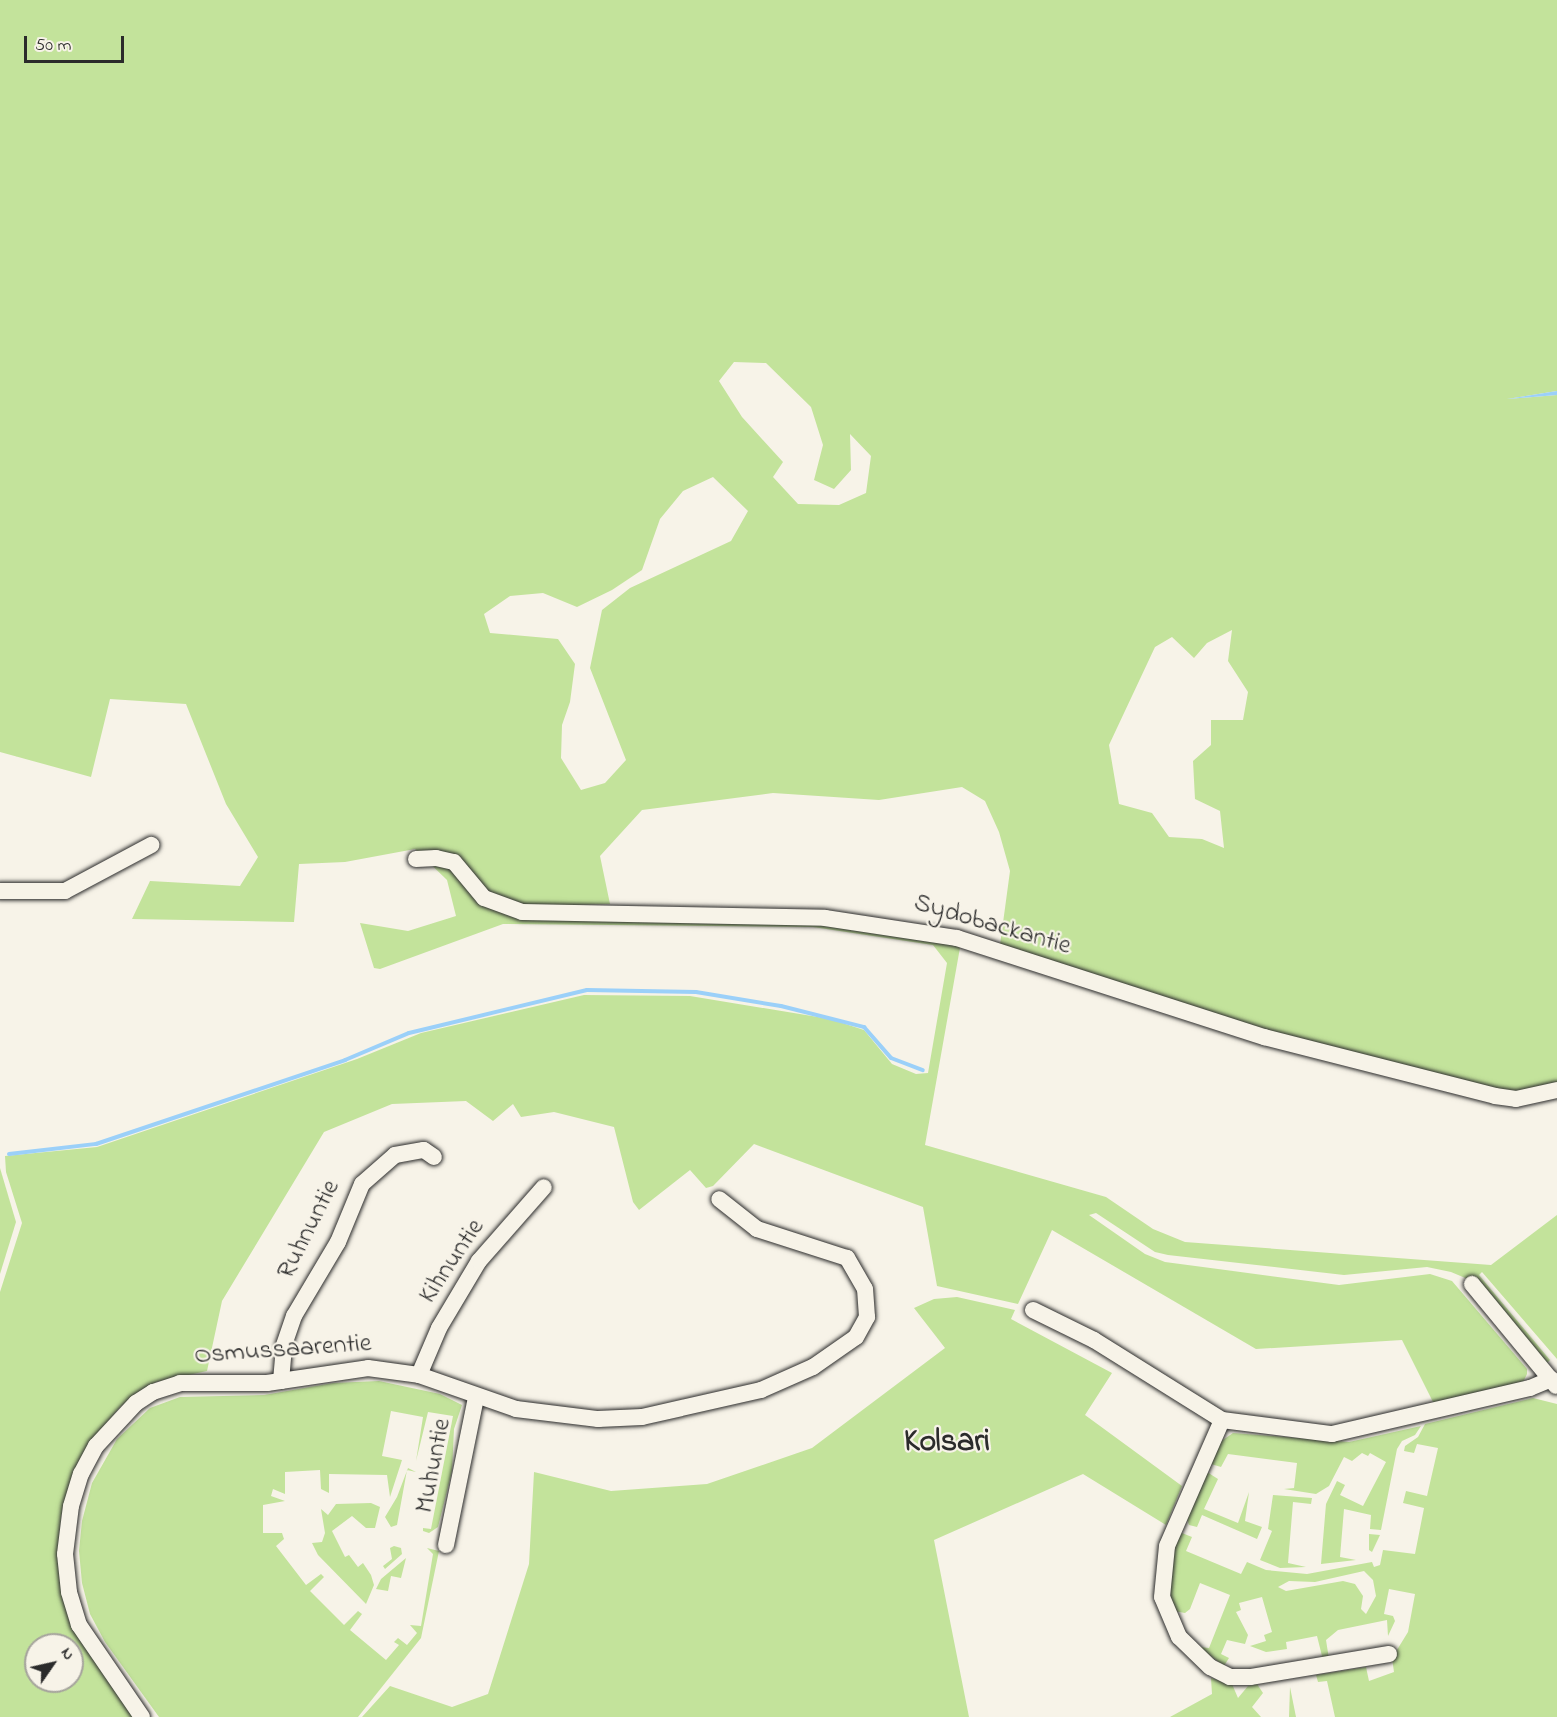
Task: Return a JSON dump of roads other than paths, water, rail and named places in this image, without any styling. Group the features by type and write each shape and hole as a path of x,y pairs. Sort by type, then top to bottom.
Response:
{"street":[{"path":"0,891 64,891 151,845"},
{"name":"Sydobackantie","path":"416,860 436,858 454,862 484,898 522,912 825,918 957,938 1264,1037 1495,1096 1516,1099 1557,1090"},
{"name":"Ruhnuntie","path":"281,1381 284,1345 294,1316 338,1242 362,1184 395,1155 424,1150 434,1157"},
{"name":"Kihnuntie","path":"419,1375 460,1289 492,1244 543,1187"},
{"name":"Osmussaarentie","path":"142,1717 89,1642 73,1607 66,1574 66,1538 81,1474 96,1446 119,1419 153,1392 193,1382 281,1381 351,1368 419,1375 476,1397 516,1409 598,1419 642,1417 686,1410 761,1390 813,1367 856,1337 867,1317 863,1281 847,1258 757,1229 719,1199"},
{"path":"1033,1310 1094,1340 1222,1420 1332,1434 1554,1383 1472,1284"},
{"name":"Muhuntie","path":"446,1545 476,1397"},
{"path":"1222,1420 1167,1546 1162,1598 1179,1637 1210,1667 1230,1677 1250,1677 1389,1653"}],"water":[{"path":"1557,391 1557,395 1507,399"}],"waterway":[{"path":"9,1154 96,1144 345,1060 409,1033 587,990 696,992 781,1006 864,1027 891,1058 923,1070"}],"district":[{"name":"Kolsari","path":"947,1443"}]}
